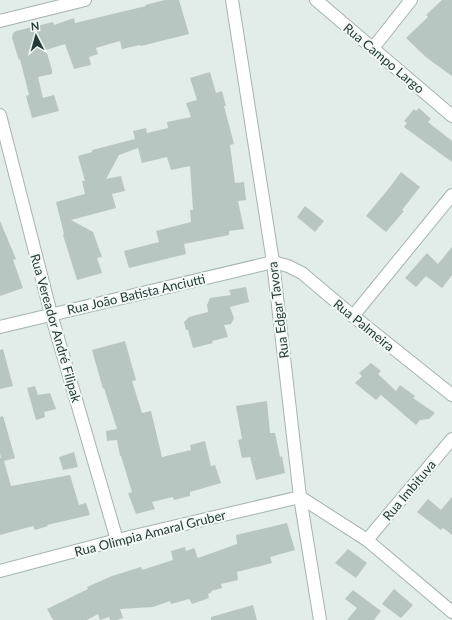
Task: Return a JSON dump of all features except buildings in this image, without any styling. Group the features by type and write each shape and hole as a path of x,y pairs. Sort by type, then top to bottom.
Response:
{"street":[{"path":"0,21 85,0"},
{"name":"Rua Edgar Tavora","path":"232,0 273,262 300,497 319,620"},
{"name":"Rua Campo Largo","path":"316,0 452,116"},
{"path":"373,48 411,0"},
{"name":"Rua Vereador André Filipak","path":"0,115 3,144 117,540"},
{"path":"353,316 452,195"},
{"name":"Rua João Batista Anciutti","path":"0,327 273,262"},
{"name":"Rua Palmeira","path":"273,262 288,266 302,273 452,395"},
{"name":"Rua Imbituva","path":"367,540 452,439"},
{"path":"300,497 367,540 452,612"},
{"name":"Rua Olimpia Amaral Gruber","path":"0,571 117,540 300,497"}]}
